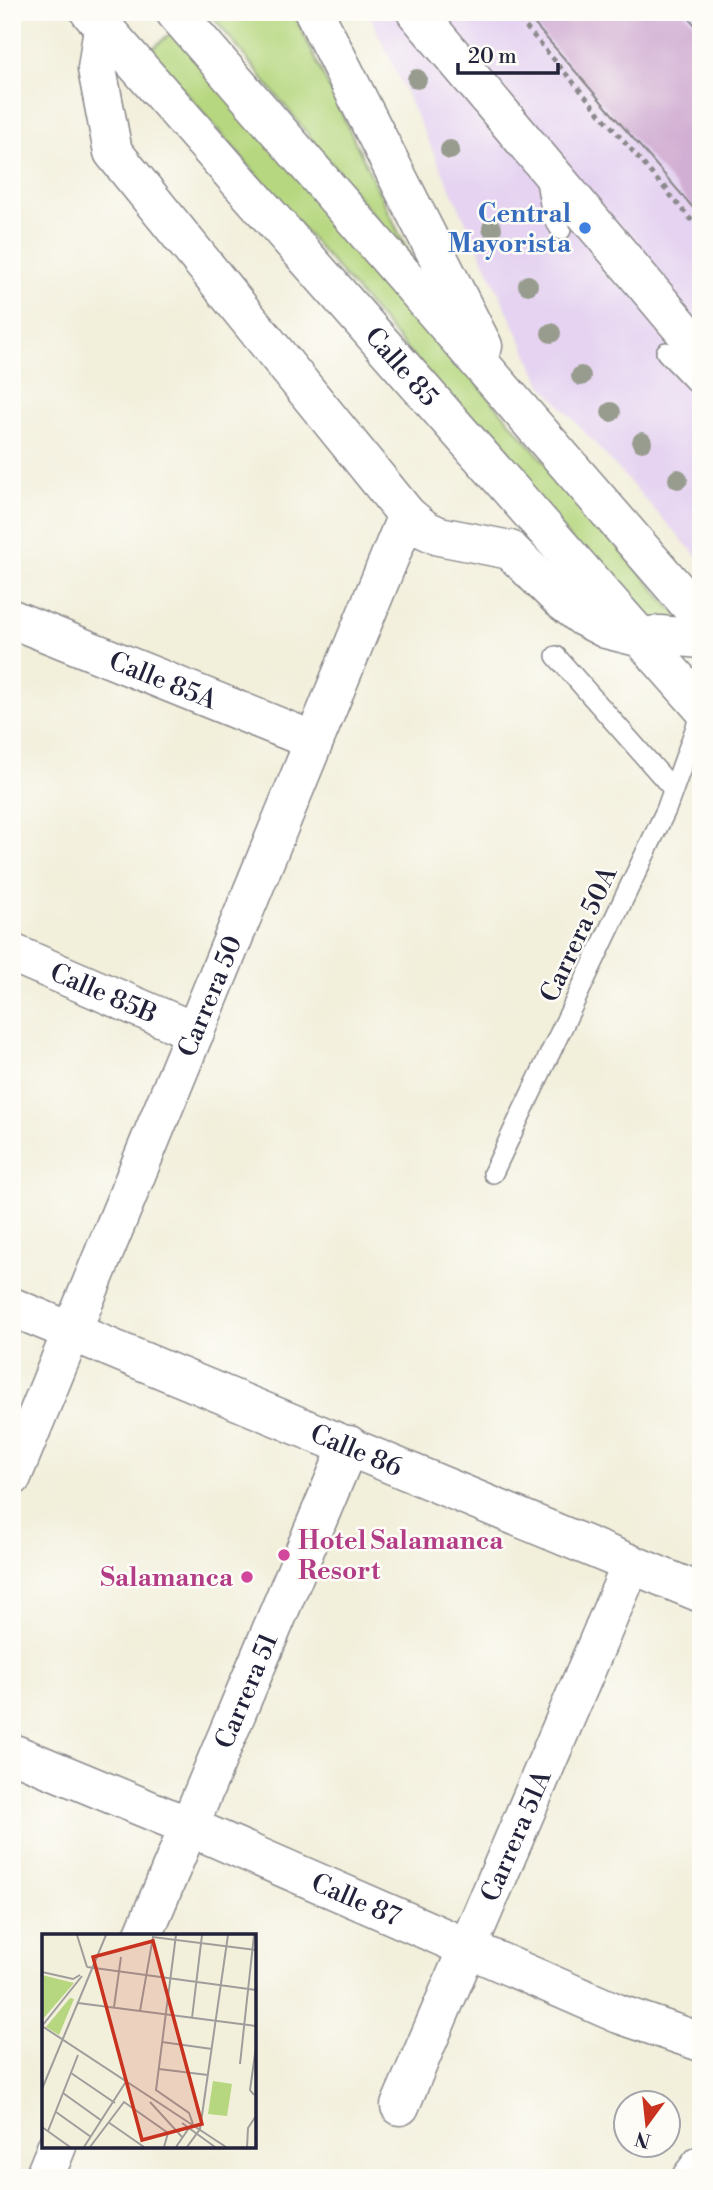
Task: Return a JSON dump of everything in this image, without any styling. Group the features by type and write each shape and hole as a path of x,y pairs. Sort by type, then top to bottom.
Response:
{"street":[{"path":"175,12 701,618"},
{"path":"314,12 510,398"},
{"path":"416,12 542,163 683,352"},
{"name":"Calle 85","path":"96,19 97,69 113,152 407,515 424,529 439,536 510,550 583,617 606,629 638,637 660,635 701,639"},
{"name":"Calle 85","path":"96,19 701,706"},
{"name":"Carrera 50","path":"12,1477 407,515"},
{"name":"Calle 85A","path":"12,619 314,741"},
{"name":"Calle 85B","path":"12,953 195,1032"},
{"name":"Calle 86","path":"12,1307 701,1593"},
{"name":"Carrera 51","path":"144,1934 349,1446"},
{"name":"Carrera 51A","path":"400,2106 631,1565"},
{"name":"Calle 87","path":"12,1753 188,1826 619,2014 701,2042"},
{"path":"44,2178 56,2148"},
{"path":"691,2178 701,2165"}],"lane":[{"path":"542,163 552,216 561,230"},
{"path":"683,352 695,382 701,383"},
{"path":"556,656 673,789"},
{"name":"Carrera 50A","path":"493,1173 673,789 701,713"}],"path":[{"path":"513,12 701,231"},
{"path":"664,189 672,183"}],"shaded area":[{"name":"Central Mayorista","path":"368,12 701,12 701,561 542,385"}],"green space":[{"path":"209,12 293,12 415,267"},
{"path":"173,31 681,620 640,620 150,51"}],"building":[{"path":"524,12 684,12 701,32 701,217"}],"place":[{"name":"Central Mayorista","path":"585,228"},
{"name":"Hotel Salamanca Resort","path":"284,1555"},
{"name":"Salamanca","path":"247,1577"}]}
